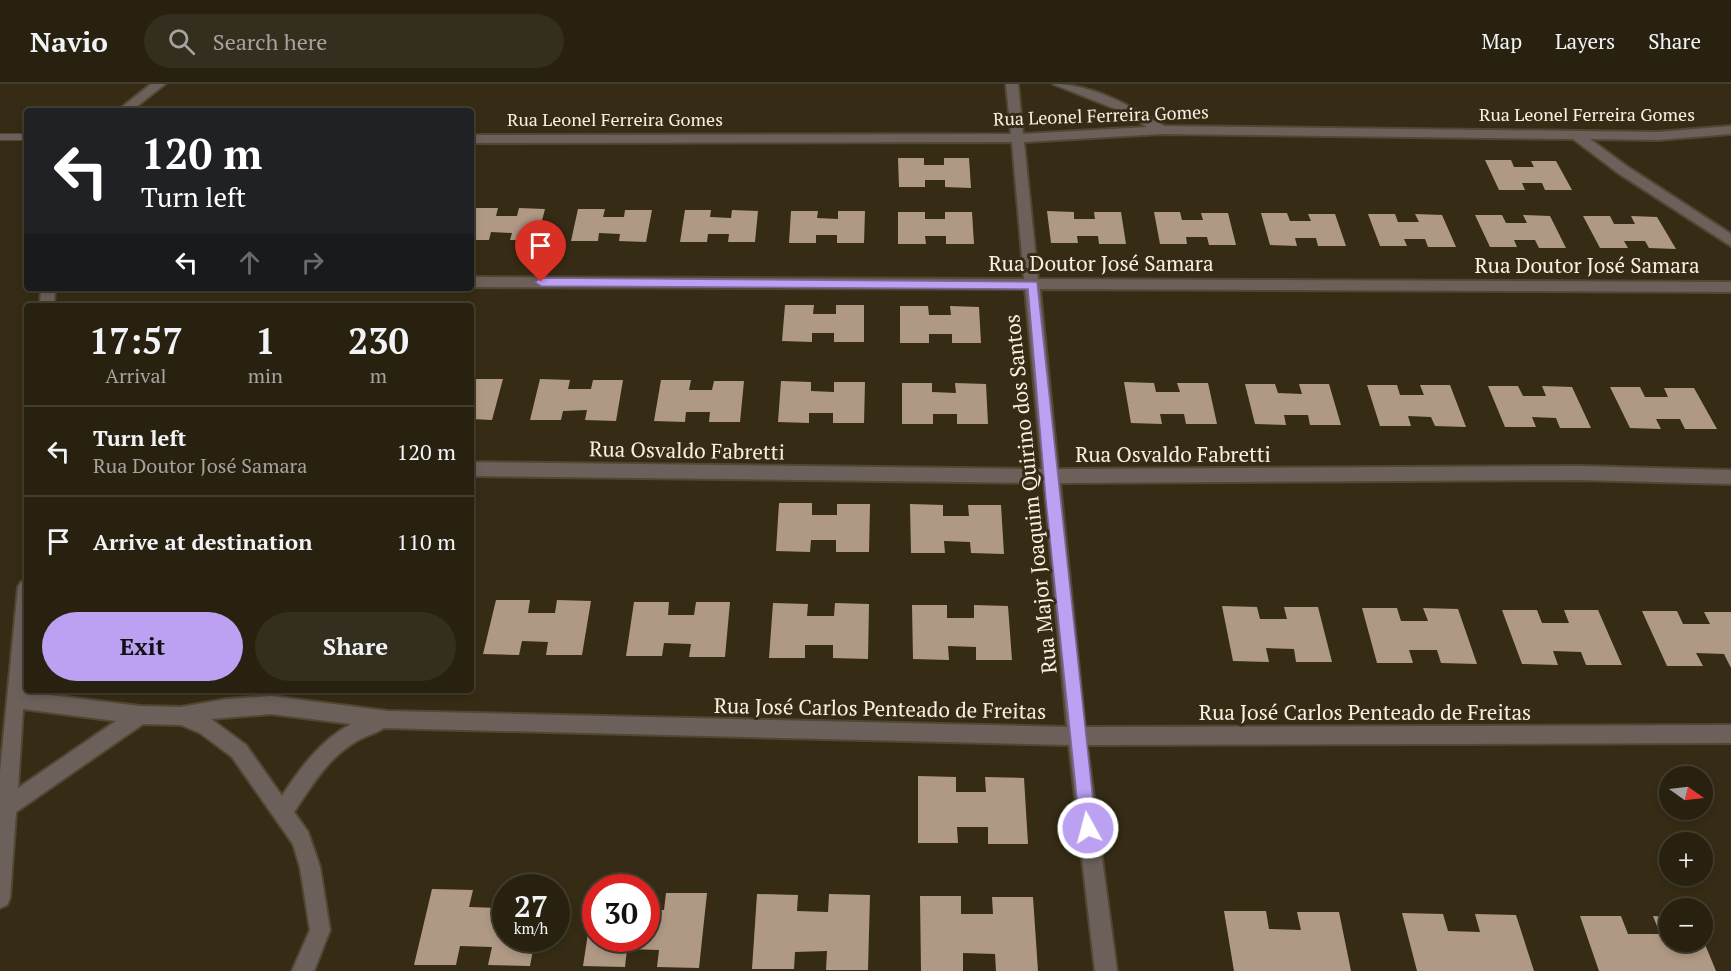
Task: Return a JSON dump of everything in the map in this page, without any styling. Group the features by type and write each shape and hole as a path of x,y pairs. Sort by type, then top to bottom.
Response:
{"street":[{"path":"127,108 159,84"},
{"name":"Rua Major Joaquim Quirino dos Santos","path":"1012,84 1077,736 1106,971"},
{"path":"1059,84 1132,111 1161,130"},
{"name":"Rua Leonel Ferreira Gomes","path":"474,138 1017,138 1161,130 1658,136 1731,130"},
{"path":"1577,136 1623,170 1731,241"},
{"name":"Rua Doutor José Samara","path":"474,282 1731,287"},
{"name":"Rua Osvaldo Fabretti","path":"474,469 1050,476 1579,473 1731,477"},
{"path":"0,898 15,699 24,614"},
{"path":"15,699 140,715 181,716 207,727 239,751 301,839 310,867 320,930 303,971"},
{"name":"Rua José Carlos Penteado de Freitas","path":"181,716 226,708 271,705 388,720 1077,736 1731,734"},
{"path":"6,807 50,779 140,715"},
{"name":"Rua José Carlos Penteado de Freitas","path":"283,812 310,771 328,750 356,728 388,720"}],"lane":[{"path":"0,137 24,138"}],"building":[{"path":"898,158 924,158 924,165 944,165 944,158 969,158 971,188 945,187 945,180 925,180 925,187 899,187"},
{"path":"1485,160 1511,160 1514,167 1534,167 1531,161 1556,161 1572,190 1545,190 1542,183 1522,183 1525,190 1499,190"},
{"path":"474,208 498,208 496,216 517,216 519,208 545,209 537,240 510,240 512,233 491,232 489,240 474,240"},
{"path":"578,209 605,209 603,217 624,217 625,210 652,210 646,242 619,241 620,234 599,233 598,241 571,241"},
{"path":"685,210 711,210 710,217 731,218 732,210 758,211 755,242 728,242 729,234 708,234 707,242 680,242"},
{"path":"791,211 818,211 817,218 838,219 838,211 865,211 864,243 837,243 837,235 816,235 816,243 789,243"},
{"path":"1047,211 1074,212 1074,219 1095,219 1094,212 1121,212 1126,244 1099,244 1098,236 1077,236 1078,243 1051,243"},
{"path":"898,212 925,212 925,219 945,219 945,212 972,212 974,244 946,244 946,236 925,236 926,244 898,244"},
{"path":"1154,212 1180,212 1182,220 1203,220 1201,213 1228,213 1236,245 1209,245 1207,237 1186,237 1187,244 1160,244"},
{"path":"1261,213 1287,213 1290,221 1311,221 1308,214 1335,214 1346,246 1318,246 1316,238 1295,238 1297,246 1270,245"},
{"path":"1368,214 1395,214 1398,222 1419,222 1415,214 1442,215 1456,247 1428,247 1425,239 1404,239 1407,246 1380,246"},
{"path":"1475,215 1502,215 1506,223 1527,223 1523,215 1550,216 1566,248 1539,248 1535,240 1514,240 1517,247 1490,247"},
{"path":"1583,216 1610,216 1614,224 1635,224 1631,216 1657,217 1676,249 1649,248 1645,241 1624,241 1628,248 1600,248"},
{"path":"785,305 814,305 813,314 836,314 836,305 864,305 864,342 834,342 834,333 812,333 812,342 782,341"},
{"path":"900,306 928,306 929,315 951,315 950,306 979,307 981,343 952,343 952,334 929,334 929,343 900,343"},
{"path":"474,379 503,379 492,420 474,419"},
{"path":"540,379 570,380 568,389 591,389 593,380 623,380 616,421 585,420 587,410 563,411 561,420 530,420"},
{"path":"661,380 691,380 689,390 712,390 714,381 744,381 740,422 709,422 710,412 686,412 685,422 654,421"},
{"path":"781,381 811,382 811,391 834,392 834,382 865,382 864,423 833,423 833,413 809,413 809,423 778,422"},
{"path":"1124,382 1154,383 1156,392 1180,392 1177,383 1208,383 1217,424 1186,424 1184,414 1160,414 1162,424 1131,423"},
{"path":"902,383 932,383 932,392 956,393 955,383 986,384 988,424 957,424 957,414 933,414 933,424 902,424"},
{"path":"1245,384 1275,384 1278,393 1302,394 1299,384 1329,384 1341,425 1310,425 1308,415 1284,415 1286,425 1255,424"},
{"path":"1367,385 1397,385 1400,395 1424,395 1420,385 1450,385 1466,427 1435,426 1431,417 1408,416 1411,426 1380,426"},
{"path":"1488,386 1518,386 1523,396 1546,396 1542,386 1572,387 1591,428 1560,428 1556,418 1532,417 1536,427 1505,427"},
{"path":"1610,387 1640,387 1645,397 1668,397 1664,388 1694,388 1717,429 1685,429 1680,419 1656,419 1661,429 1630,428"},
{"path":"779,503 812,503 812,515 837,515 837,504 870,504 869,552 836,552 836,540 811,540 810,552 776,551"},
{"path":"910,504 943,505 943,516 969,516 968,505 1001,505 1004,554 971,553 970,542 944,541 945,553 911,553"},
{"path":"496,600 530,600 528,613 555,613 557,600 591,601 582,655 546,655 548,642 522,641 519,655 483,654"},
{"path":"634,602 669,602 668,615 694,615 696,602 730,602 725,657 689,657 691,644 664,643 662,656 626,656"},
{"path":"773,603 808,604 807,616 834,616 835,603 869,604 868,659 833,658 833,645 805,645 805,658 769,658"},
{"path":"912,605 947,605 947,618 974,618 974,605 1008,606 1012,660 976,660 976,647 948,646 949,660 913,659"},
{"path":"1222,606 1257,607 1260,619 1287,619 1284,607 1318,607 1332,662 1296,662 1294,649 1266,648 1269,662 1233,661"},
{"path":"1362,608 1397,608 1401,621 1428,621 1423,608 1458,609 1477,664 1441,663 1437,650 1409,650 1413,663 1377,663"},
{"path":"1502,610 1537,610 1542,623 1569,623 1564,610 1598,610 1622,665 1586,665 1581,652 1553,651 1558,665 1522,664"},
{"path":"1642,611 1677,611 1683,624 1710,624 1704,612 1731,612 1731,668 1724,654 1696,653 1703,666 1667,666"},
{"path":"918,776 956,777 956,792 986,792 985,777 1024,778 1028,844 988,844 988,827 957,827 958,843 918,843"},
{"path":"432,889 473,890 469,907 492,908 492,947 460,946 456,965 414,965"},
{"path":"666,893 707,893 699,968 657,967 660,952 660,910 664,910"},
{"path":"757,894 798,895 797,911 828,912 829,894 870,895 868,970 826,970 827,951 795,952 794,969 752,969"},
{"path":"920,896 961,896 961,914 993,914 992,897 1033,897 1038,971 996,971 995,954 963,953 963,971 921,971"},
{"path":"1224,911 1266,911 1269,929 1301,930 1297,912 1339,912 1351,971 1234,971"},
{"path":"1402,913 1443,914 1448,931 1480,932 1475,914 1516,915 1534,971 1417,971"},
{"path":"1580,916 1621,916 1628,934 1659,934 1659,952 1708,952 1716,971 1599,971"},
{"path":"1653,916 1659,916 1659,931"},
{"path":"492,947 492,952 533,952 530,966 488,965"},
{"path":"585,952 627,952 625,967 583,966"}],"route":[{"path":"541,282 1033,285 1088,828"}]}
